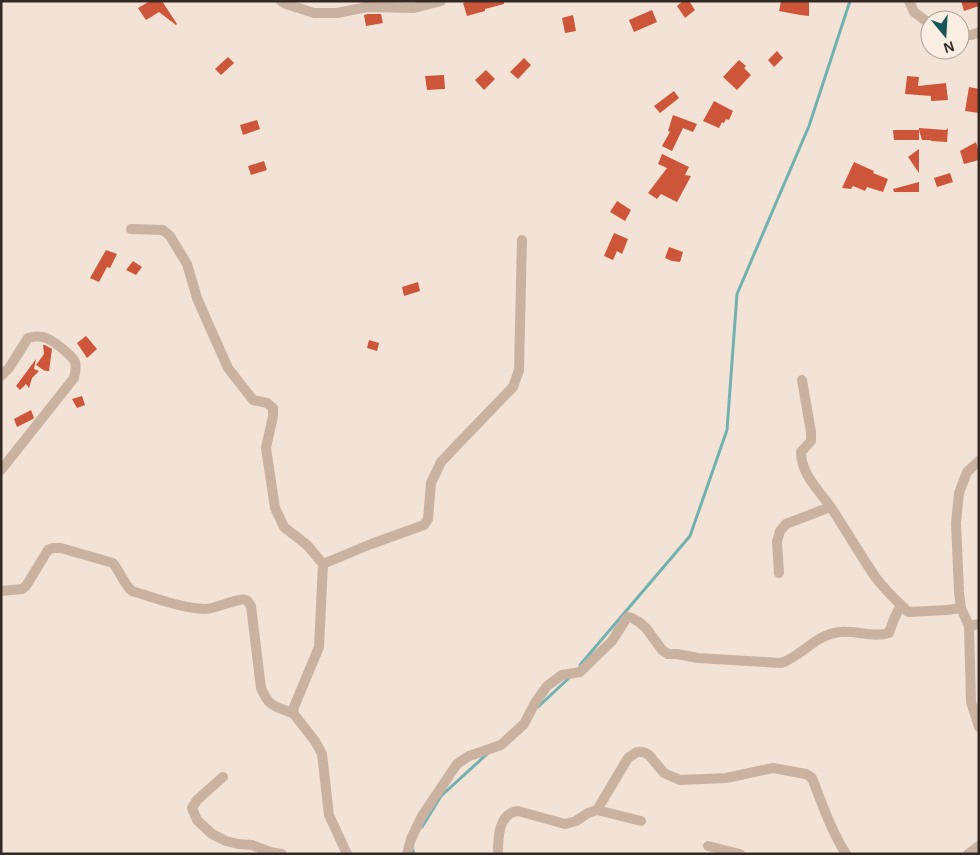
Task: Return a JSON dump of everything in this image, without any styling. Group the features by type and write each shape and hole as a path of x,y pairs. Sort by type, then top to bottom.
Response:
{"street":[{"path":"281,1 314,12 337,13 367,8 414,8 441,1"},
{"path":"909,1 914,12 920,16"},
{"path":"131,229 163,230 170,236 187,264 197,298 228,368 253,400 267,403 273,408 274,416 266,448 275,508 284,527 307,545 323,564 319,647 292,713"},
{"path":"323,564 424,525 428,519 431,483 441,462 513,387 519,370 522,240"},
{"path":"1,376 9,368 28,338 32,337 39,336 51,339 71,356 75,362 74,378 1,470"},
{"path":"802,380 811,432 811,441 801,452 804,468 818,492 878,579 908,612 961,608"},
{"path":"979,461 967,472 959,493 956,523 961,608 974,625 971,702 979,727"},
{"path":"779,573 777,542 780,531 786,524 830,507"},
{"path":"1,591 22,589 26,586 48,550 61,548 113,563 132,591 176,604 204,609 216,608 241,600 249,602 260,688 265,698 272,705 292,713 315,741 322,754 329,815 347,854"},
{"path":"407,854 411,839 422,816 457,764 468,756 500,745 524,724 547,686 562,675 580,672 612,642 628,617 640,622 662,650 668,654 698,658 781,663 790,660 818,639 839,632 882,635 889,633 901,605"},
{"path":"597,810 628,758 637,752 649,755 664,773 680,780 726,778 773,768 806,774 812,778 827,817 846,854"},
{"path":"223,777 197,800 192,808 197,820 212,834 226,841 252,845 270,853 282,854"},
{"path":"498,854 498,836 505,817 518,811 565,824 576,821 588,813 597,810 641,822"},
{"path":"708,846 740,854"},
{"path":"968,854 979,846"}],"building":[{"path":"150,1 162,1 177,24 159,12 146,20 138,8"},
{"path":"469,1 504,1 504,4 467,16 463,3"},
{"path":"683,1 689,1 695,10 685,18 677,6"},
{"path":"781,1 809,2 809,16 779,11"},
{"path":"961,1 979,1 979,6 964,10"},
{"path":"652,10 657,22 634,32 629,20"},
{"path":"381,14 383,23 366,26 364,15"},
{"path":"573,15 576,31 565,33 562,18"},
{"path":"777,51 783,58 774,67 768,60"},
{"path":"228,57 234,63 221,75 215,69"},
{"path":"524,58 531,65 518,79 510,72"},
{"path":"739,60 746,66 744,68 751,75 737,90 723,77"},
{"path":"486,70 495,79 484,90 475,80"},
{"path":"444,75 445,89 427,90 425,76"},
{"path":"907,76 919,77 918,86 946,83 948,100 931,101 931,96 905,94"},
{"path":"969,87 979,89 979,113 965,111"},
{"path":"674,91 679,98 660,113 654,106"},
{"path":"714,101 733,111 729,120 726,119 724,123 722,122 719,128 703,121"},
{"path":"673,115 697,124 693,132 683,128 672,151 662,146 670,132 668,131"},
{"path":"257,120 260,129 243,135 240,125"},
{"path":"919,128 946,130 948,128 947,142 922,140"},
{"path":"893,130 919,130 919,140 894,140"},
{"path":"976,142 979,160 964,164 960,151"},
{"path":"919,149 919,173 908,157"},
{"path":"662,154 689,167 685,175 691,176 677,202 661,194 657,199 648,193 667,168 658,164"},
{"path":"264,161 267,170 251,175 248,166"},
{"path":"854,162 888,179 883,192 867,187 865,191 853,186 851,189 842,188"},
{"path":"950,173 953,182 937,187 934,178"},
{"path":"919,182 919,192 894,192 893,189"},
{"path":"617,201 631,210 625,221 610,212"},
{"path":"614,233 628,239 622,254 617,251 613,260 604,256"},
{"path":"669,247 683,252 680,262 665,258"},
{"path":"106,250 117,254 110,268 107,267 99,282 90,278"},
{"path":"133,261 142,267 136,275 126,270"},
{"path":"418,282 420,291 404,296 402,287"},
{"path":"86,336 97,349 87,358 77,343"},
{"path":"369,340 379,343 377,351 367,348"},
{"path":"43,345 52,349 49,371 45,371 36,365 44,354"},
{"path":"36,359 34,369 39,371 32,378 29,388 26,384 20,390 16,386"},
{"path":"82,396 85,405 77,408 72,399"},
{"path":"31,410 34,418 17,427 14,419"}],"waterway":[{"path":"580,665 690,536 727,430 737,294 809,126 850,1"},
{"path":"538,707 570,677"},
{"path":"422,827 441,796 487,754"},
{"path":"412,847 414,854"}]}
